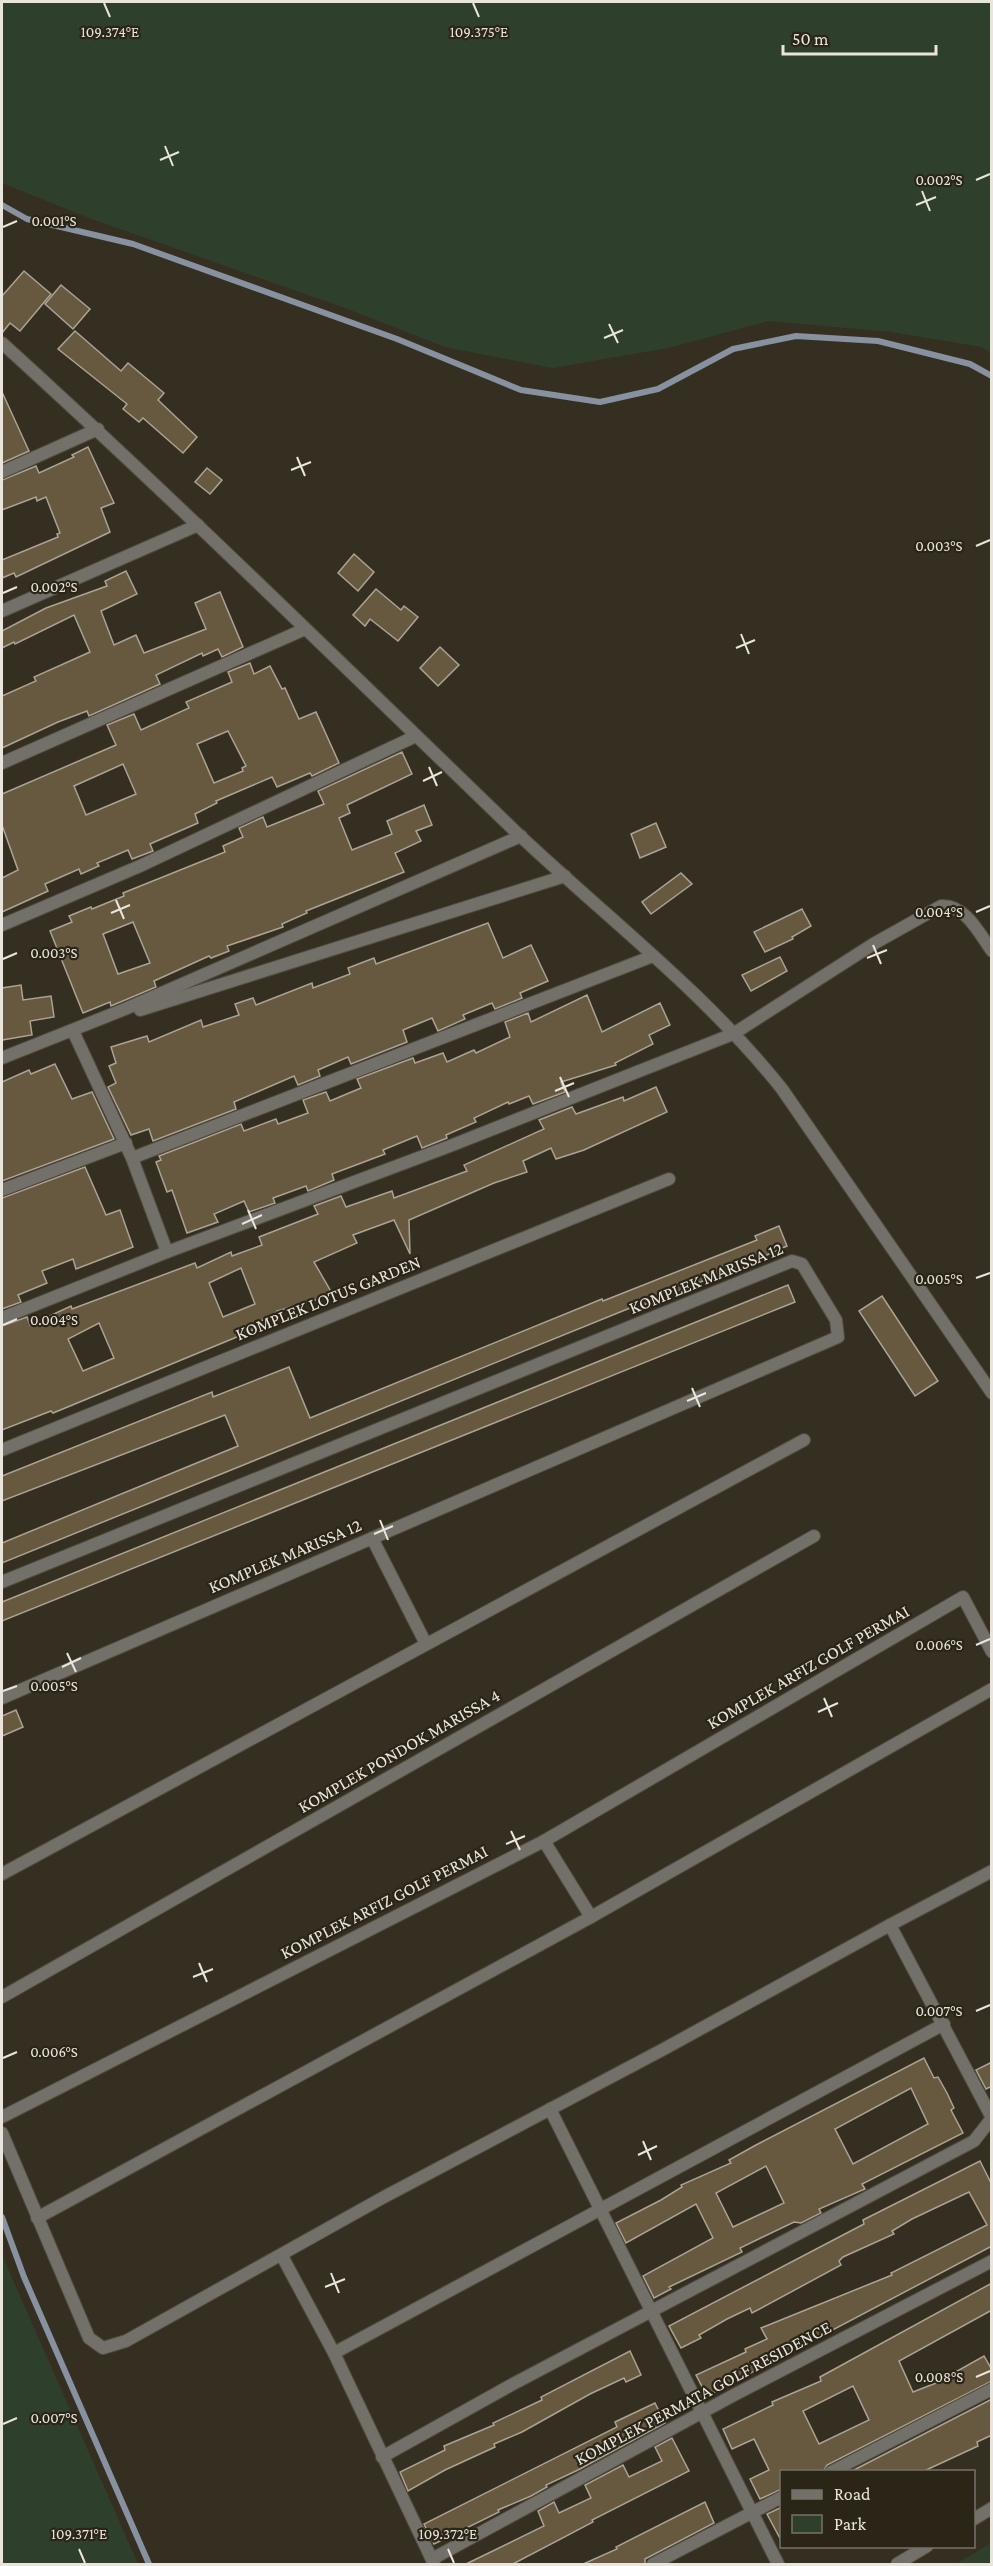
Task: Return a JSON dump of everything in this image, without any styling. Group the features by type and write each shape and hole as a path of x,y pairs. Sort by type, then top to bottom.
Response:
{"street":[{"path":"4,349 98,429 521,836 653,956 760,1061 782,1089 992,1393"},
{"path":"2,472 98,429"},
{"path":"2,611 198,525"},
{"path":"2,763 305,629"},
{"path":"2,925 140,866 417,736"},
{"path":"2,1058 73,1031 521,836"},
{"path":"73,1031 565,876"},
{"path":"2,1318 167,1252 450,1146 733,1034 875,943 941,906 953,906 961,912 992,951"},
{"path":"132,1158 653,956"},
{"path":"73,1031 126,1143 167,1252"},
{"path":"2,1190 126,1143"},
{"name":"KOMPLEK LOTUS GARDEN","path":"2,1450 669,1179"},
{"name":"KOMPLEK MARISSA 12","path":"2,1582 792,1261 802,1264 836,1320 838,1337 2,1698"},
{"path":"2,1874 804,1440"},
{"name":"KOMPLEK PONDOK MARISSA 4","path":"2,1996 814,1536"},
{"path":"372,1538 426,1644"},
{"name":"KOMPLEK ARFIZ GOLF PERMAI","path":"2,2117 544,1841 963,1597 992,1652"},
{"path":"37,2218 591,1917 992,1689"},
{"path":"544,1841 591,1917"},
{"path":"2,2133 89,2338 103,2348 126,2341 282,2256 384,2197 992,1871"},
{"path":"382,2457 652,2310 974,2141 992,2118 890,1925"},
{"path":"334,2353 944,2024"},
{"path":"550,2109 778,2565"},
{"path":"282,2256 334,2353 433,2562"},
{"name":"KOMPLEK PERMATA GOLF RESIDENCE","path":"433,2562 703,2412 992,2261"},
{"path":"835,2470 992,2389"},
{"path":"653,2565 780,2498"},
{"path":"975,2518 992,2508"},
{"path":"897,2565 925,2548"}],"green space":[{"path":"2,2 991,2 991,353 982,347 891,332 769,321 668,348 552,368 445,347 345,308 89,218 2,183"},
{"path":"2,2255 138,2564 2,2564"},
{"path":"991,2543 991,2564 956,2564"}],"building":[{"path":"24,271 51,294 20,331 10,323 2,333 2,296"},
{"path":"61,285 90,309 73,329 45,304"},
{"path":"75,331 121,371 128,363 164,393 158,400 197,437 183,453 143,418 139,422 123,409 127,404 58,349"},
{"path":"2,392 29,451 2,463"},
{"path":"88,447 114,503 101,508 110,532 16,577 14,573 2,578 2,560 58,537 57,534 60,533 46,497 37,501 36,497 2,510 2,480 36,466 39,473 74,457 72,455"},
{"path":"207,468 222,480 210,494 195,482"},
{"path":"354,554 374,572 358,591 338,573"},
{"path":"126,571 137,594 101,611 114,645 136,635 144,653 206,629 195,603 220,592 243,647 222,657 218,649 203,656 202,653 156,675 160,684 89,716 87,711 58,722 2,748 2,696 36,681 34,677 90,652 74,615 2,648 2,631 46,608 107,586 105,581"},
{"path":"376,589 401,610 404,606 418,617 398,641 370,619 365,626 353,615"},
{"path":"440,647 459,665 438,686 420,668"},
{"path":"250,663 254,674 270,666 282,689 285,688 299,719 316,712 339,763 312,776 310,773 277,787 272,777 216,801 217,803 195,814 198,823 150,844 153,851 132,859 128,850 97,863 99,866 81,874 79,869 45,884 48,891 2,912 2,878 18,870 2,825 2,794 116,745 107,725 134,714 141,730 189,708 186,702 232,682 228,672","holes":["228,731 246,766 242,768 243,771 214,783 197,744","123,764 136,794 86,815 74,786"]},
{"path":"402,752 412,774 347,805 350,813 339,818 352,850 392,834 387,821 424,805 432,825 416,831 421,841 395,853 404,872 306,911 307,913 282,924 283,927 227,946 229,951 211,958 209,956 154,981 156,987 111,1006 110,1002 83,1013 50,931 72,922 69,916 124,896 123,893 225,852 223,846 243,837 239,828 263,817 267,827 324,804 318,791","holes":["133,922 150,963 118,974 103,934"]},
{"path":"656,823 666,847 640,858 631,834"},
{"path":"681,873 692,884 651,914 642,902"},
{"path":"802,909 811,926 792,937 793,939 765,952 754,932"},
{"path":"488,923 503,958 531,945 548,981 520,993 522,998 495,1009 492,1003 463,1015 465,1019 438,1031 432,1018 403,1030 407,1042 351,1064 348,1057 318,1070 320,1076 298,1085 294,1076 234,1102 236,1109 153,1141 149,1129 131,1135 108,1087 116,1083 109,1066 116,1063 111,1047 147,1036 149,1042 201,1020 203,1027 239,1015 235,1004 253,998 256,1005 312,983 313,988 350,974 348,968 374,958 376,964"},
{"path":"780,957 787,971 751,991 742,975"},
{"path":"21,985 23,1000 51,996 54,1017 30,1021 32,1035 2,1040 2,988"},
{"path":"587,995 602,1032 660,1003 670,1025 649,1035 653,1044 615,1063 616,1065 561,1082 565,1092 533,1104 529,1096 509,1104 508,1102 474,1118 476,1122 446,1135 447,1138 422,1148 417,1136 383,1150 385,1154 332,1174 334,1180 308,1191 306,1186 273,1198 275,1203 249,1212 244,1201 214,1214 218,1222 187,1233 172,1190 167,1192 156,1162 161,1160 159,1156 241,1124 244,1131 276,1119 278,1124 308,1113 303,1100 326,1092 330,1101 361,1088 357,1079 413,1058 415,1063 443,1053 447,1062 474,1050 476,1053 510,1037 505,1022 528,1013 531,1022"},
{"path":"55,1064 72,1099 92,1092 114,1139 2,1181 2,1082 29,1070 31,1074"},
{"path":"656,1087 667,1112 584,1150 556,1159 551,1148 523,1161 527,1172 494,1183 409,1220 410,1254 394,1220 353,1235 357,1243 314,1262 333,1295 277,1311 278,1314 251,1325 253,1330 53,1413 51,1411 2,1430 2,1326 27,1317 30,1325 71,1306 72,1309 195,1263 197,1268 231,1252 232,1256 262,1245 259,1237 318,1214 314,1206 341,1196 346,1207 392,1191 394,1198 467,1171 464,1165 544,1129 539,1120 572,1107 576,1114 623,1097 624,1101","holes":["241,1268 255,1304 223,1317 209,1283","99,1323 114,1358 83,1371 68,1339"]},
{"path":"85,1167 106,1215 120,1210 133,1247 76,1269 73,1259 42,1271 47,1283 18,1295 21,1302 2,1309 2,1198"},
{"path":"779,1226 787,1246 760,1258 631,1310 630,1308 2,1563 2,1543 238,1446 225,1415 2,1501 2,1476 212,1392 213,1397 289,1367 310,1418 602,1299 603,1301 757,1240 755,1236"},
{"path":"788,1285 795,1302 2,1621 2,1602"},
{"path":"882,1296 938,1381 915,1396 859,1311"},
{"path":"16,1710 23,1727 2,1736 2,1716"},
{"path":"924,2058 934,2078 938,2077 947,2093 954,2108 951,2110 963,2133 862,2184 865,2189 819,2209 821,2213 801,2223 794,2222 740,2248 742,2252 669,2287 671,2289 654,2298 643,2276 713,2238 696,2204 626,2243 616,2223 661,2200 682,2187 681,2185 731,2163 729,2160","holes":["911,2088 928,2124 853,2164 835,2129","766,2166 784,2203 733,2227 716,2193"]},
{"path":"992,2062 992,2086 986,2089 976,2070"},
{"path":"980,2161 992,2185 992,2246 707,2396 696,2375 746,2352 745,2349 767,2339 761,2328 892,2275 891,2273 987,2225 969,2192 912,2219 892,2231 894,2234 843,2257 839,2261 841,2265 752,2313 750,2308 727,2319 699,2335 701,2338 681,2348 669,2326 864,2224 863,2220"},
{"path":"992,2283 992,2310 899,2361 913,2392 936,2383 984,2356 992,2370 992,2381 827,2465 824,2470 780,2470 780,2490 760,2499 750,2479 769,2470 754,2439 732,2449 723,2429 773,2405 772,2402 821,2381 820,2377","holes":["853,2386 869,2420 819,2444 803,2411"]},
{"path":"630,2351 641,2375 626,2382 624,2378 590,2394 522,2432 494,2444 495,2447 445,2470 408,2491 400,2472 445,2450 444,2446 494,2425 493,2423 542,2400 541,2397"},
{"path":"992,2399 992,2435 977,2442 978,2446 926,2470 854,2470"},
{"path":"655,2403 665,2423 546,2485 547,2487 531,2496 498,2510 499,2512 434,2544 424,2524 617,2427 615,2422"},
{"path":"672,2438 689,2471 592,2520 593,2522 511,2565 464,2565 544,2526 538,2511 554,2502 559,2513 591,2498 585,2485 623,2465 629,2477 662,2461 655,2447"},
{"path":"705,2502 714,2523 645,2559 645,2565 581,2565 617,2549 616,2547"},
{"path":"780,2508 780,2538 767,2514"}],"waterway":[{"path":"2,205 27,219 133,244 397,339 521,390 600,402 658,389 733,349 796,336 878,341 970,364 992,376"},
{"path":"2,2217 24,2277 149,2564"}]}
